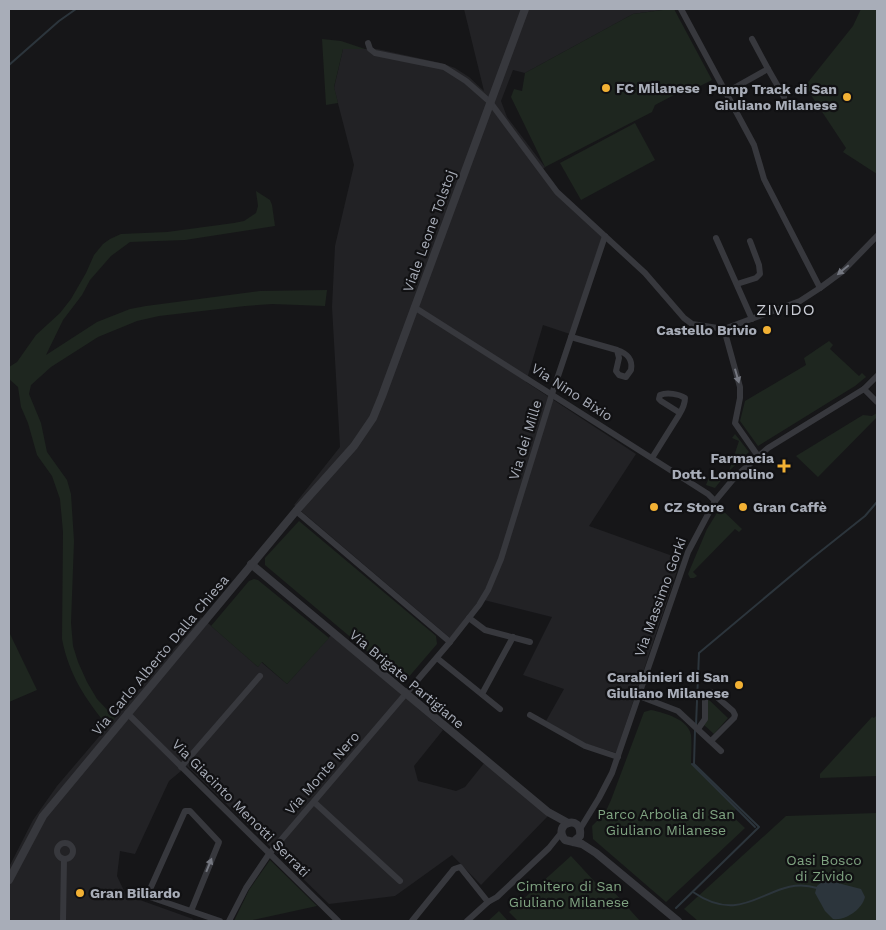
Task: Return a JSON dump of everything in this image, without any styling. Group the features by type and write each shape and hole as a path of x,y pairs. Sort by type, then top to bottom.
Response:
{"street":[{"name":"Viale Leone Tolstoj","path":"345,456 362,436 376,410 525,9"},
{"path":"681,9 757,153 765,181 820,288"},
{"path":"752,39 784,97"},
{"path":"368,43 370,49 375,53 429,64 452,71 466,81 490,102 550,183 574,209 647,276 689,323 702,327 724,329 797,302 820,288 848,266 877,236"},
{"path":"725,93 768,69"},
{"name":"Via dei Mille","path":"406,694 485,597 497,571 552,394 605,236"},
{"path":"716,238 752,319"},
{"path":"737,284 756,278 760,274 759,265 750,241"},
{"name":"Via Nino Bixio","path":"414,307 708,494 715,501"},
{"path":"724,329 740,387 740,398 735,423 758,456"},
{"path":"571,337 617,350"},
{"name":"Via Massimo Gorki","path":"580,832 607,784 688,552 715,501 730,482 780,439 864,389 877,376"},
{"path":"864,389 877,402"},
{"path":"652,458 680,413"},
{"name":"Via Carlo Alberto Dalla Chiesa","path":"9,880 43,816 251,564 345,456"},
{"path":"296,511 450,642"},
{"name":"Via Brigate Partigiane","path":"251,564 548,812 571,823 596,853"},
{"path":"469,618 485,630 530,642"},
{"path":"482,694 512,637"},
{"path":"437,658 500,708"},
{"path":"181,767 260,676"},
{"path":"698,729 705,719 705,698 711,692 735,715 712,741"},
{"name":"Via Monte Nero","path":"229,921 246,888 269,854 406,694"},
{"path":"639,696 671,708 690,721 721,751"},
{"name":"Via Giacinto Menotti Serrati","path":"127,713 338,921"},
{"path":"530,715 585,746 618,756"},
{"path":"314,802 400,881"},
{"path":"191,911 219,842 190,811 185,811 147,896 220,921"},
{"name":"Via Brigate Partigiane","path":"548,812 565,836 596,853 678,921"},
{"name":"Via Massimo Gorki","path":"571,823 584,818 591,812"},
{"path":"467,921 488,902 497,897 549,848 565,836 571,823"},
{"path":"565,836 578,839 580,832"},
{"path":"63,921 64,859"},
{"path":"412,921 454,869 460,867 488,902"}],"shaded area":[{"path":"464,9 670,9 633,14 525,73 513,70 501,101 507,117 545,167 542,170 553,187 604,234 570,334 543,325 526,382 636,454 589,526 681,559 616,753 587,744 546,721 564,689 523,675 552,617 480,599 450,638 294,505 340,447 332,307 335,246 354,165 334,88 343,49 377,49 441,63 455,68 469,77 484,91"},
{"path":"201,617 258,667 261,662 287,684 332,634 443,730 414,766 418,781 456,791 465,787 485,762 548,816 481,885 452,855 395,896 329,904 187,766 169,781 135,854 120,851 117,876 126,895 193,919 192,921 9,921 9,867 33,820 57,786"},
{"path":"823,881 861,889 865,897 861,906 848,916 833,919 825,911 815,893 817,886"}],"green space":[{"name":"FC Milanese","path":"674,9 712,80 700,86 693,85 655,105 652,112 545,167 511,97 514,89 522,91 525,73 633,14"},
{"path":"861,9 877,9 877,174 843,152 846,148 805,86 853,26"},
{"path":"322,39 341,41 365,49 343,49 334,87 338,103 326,105"},
{"path":"635,123 655,160 581,200 560,163"},
{"path":"256,191 270,200 275,226 185,240 130,242 111,256 90,280 82,295 63,320 46,355 97,322 130,309 146,306 260,291 327,290 325,306 272,304 245,306 159,316 137,321 98,337 51,367 31,385 29,394 41,423 47,452 67,480 71,494 74,541 71,623 73,646 87,682 97,699 115,718 108,727 79,686 65,652 62,639 63,532 60,499 52,476 37,455 28,423 21,407 18,387 9,379 9,367 17,362 36,335 60,313 71,299 94,255 110,239 121,234 167,232 244,221 256,213 258,206"},
{"path":"829,341 833,345 830,349 859,376 862,373 866,377 855,386 758,446 740,421 745,401 806,365 804,358"},
{"path":"877,413 877,417 818,477 796,456 863,415 872,416"},
{"path":"735,434 749,452 729,471 739,441 732,438"},
{"path":"710,475 722,479 715,488 706,485"},
{"path":"720,508 742,529 739,532 735,529 693,572 697,576 690,578 688,574 707,529"},
{"path":"299,521 436,636 437,644 407,679 399,678 265,565 265,558"},
{"path":"258,580 329,638 287,684 262,662 258,667 211,626 249,581"},
{"path":"9,632 37,690 9,702"},
{"path":"707,698 728,718 714,734 704,725 708,715"},
{"name":"Parco Arbolia di San Giuliano Milanese","path":"651,710 681,721 689,729 691,735 691,764 736,809 731,815 745,828 666,902 593,839 592,826 605,813 644,712"},
{"path":"877,715 877,776 820,778 820,774 872,717 874,718"},
{"name":"Oasi Bosco di Zivido","path":"877,813 877,921 698,921 684,909 786,816"},
{"name":"Cimitero di San Giuliano Milanese","path":"571,856 606,894 612,890 640,921 518,921 509,912"},
{"path":"270,860 317,906 248,921 234,921 249,890"},
{"path":"499,911 508,921 488,921"}],"waterway":[{"path":"9,65 59,21 76,9"},
{"path":"696,725 699,653 865,516 877,502"},
{"path":"676,908 759,827 694,764 695,730"},
{"path":"692,764 755,827"},
{"path":"693,892 712,902 729,905 744,903 800,885 817,888"}],"place":[{"name":"FC Milanese","path":"606,88"},
{"name":"Pump Track di San Giuliano Milanese","path":"847,97"},
{"name":"Castello Brivio","path":"767,330"},
{"name":"Farmacia Dott. Lomolino","path":"784,466"},
{"name":"CZ Store","path":"654,507"},
{"name":"Gran Caffè","path":"743,507"},
{"name":"Carabinieri di San Giuliano Milanese","path":"739,685"},
{"name":"Gran Biliardo","path":"80,893"}],"district":[{"name":"ZIVIDO","path":"786,309"}]}
